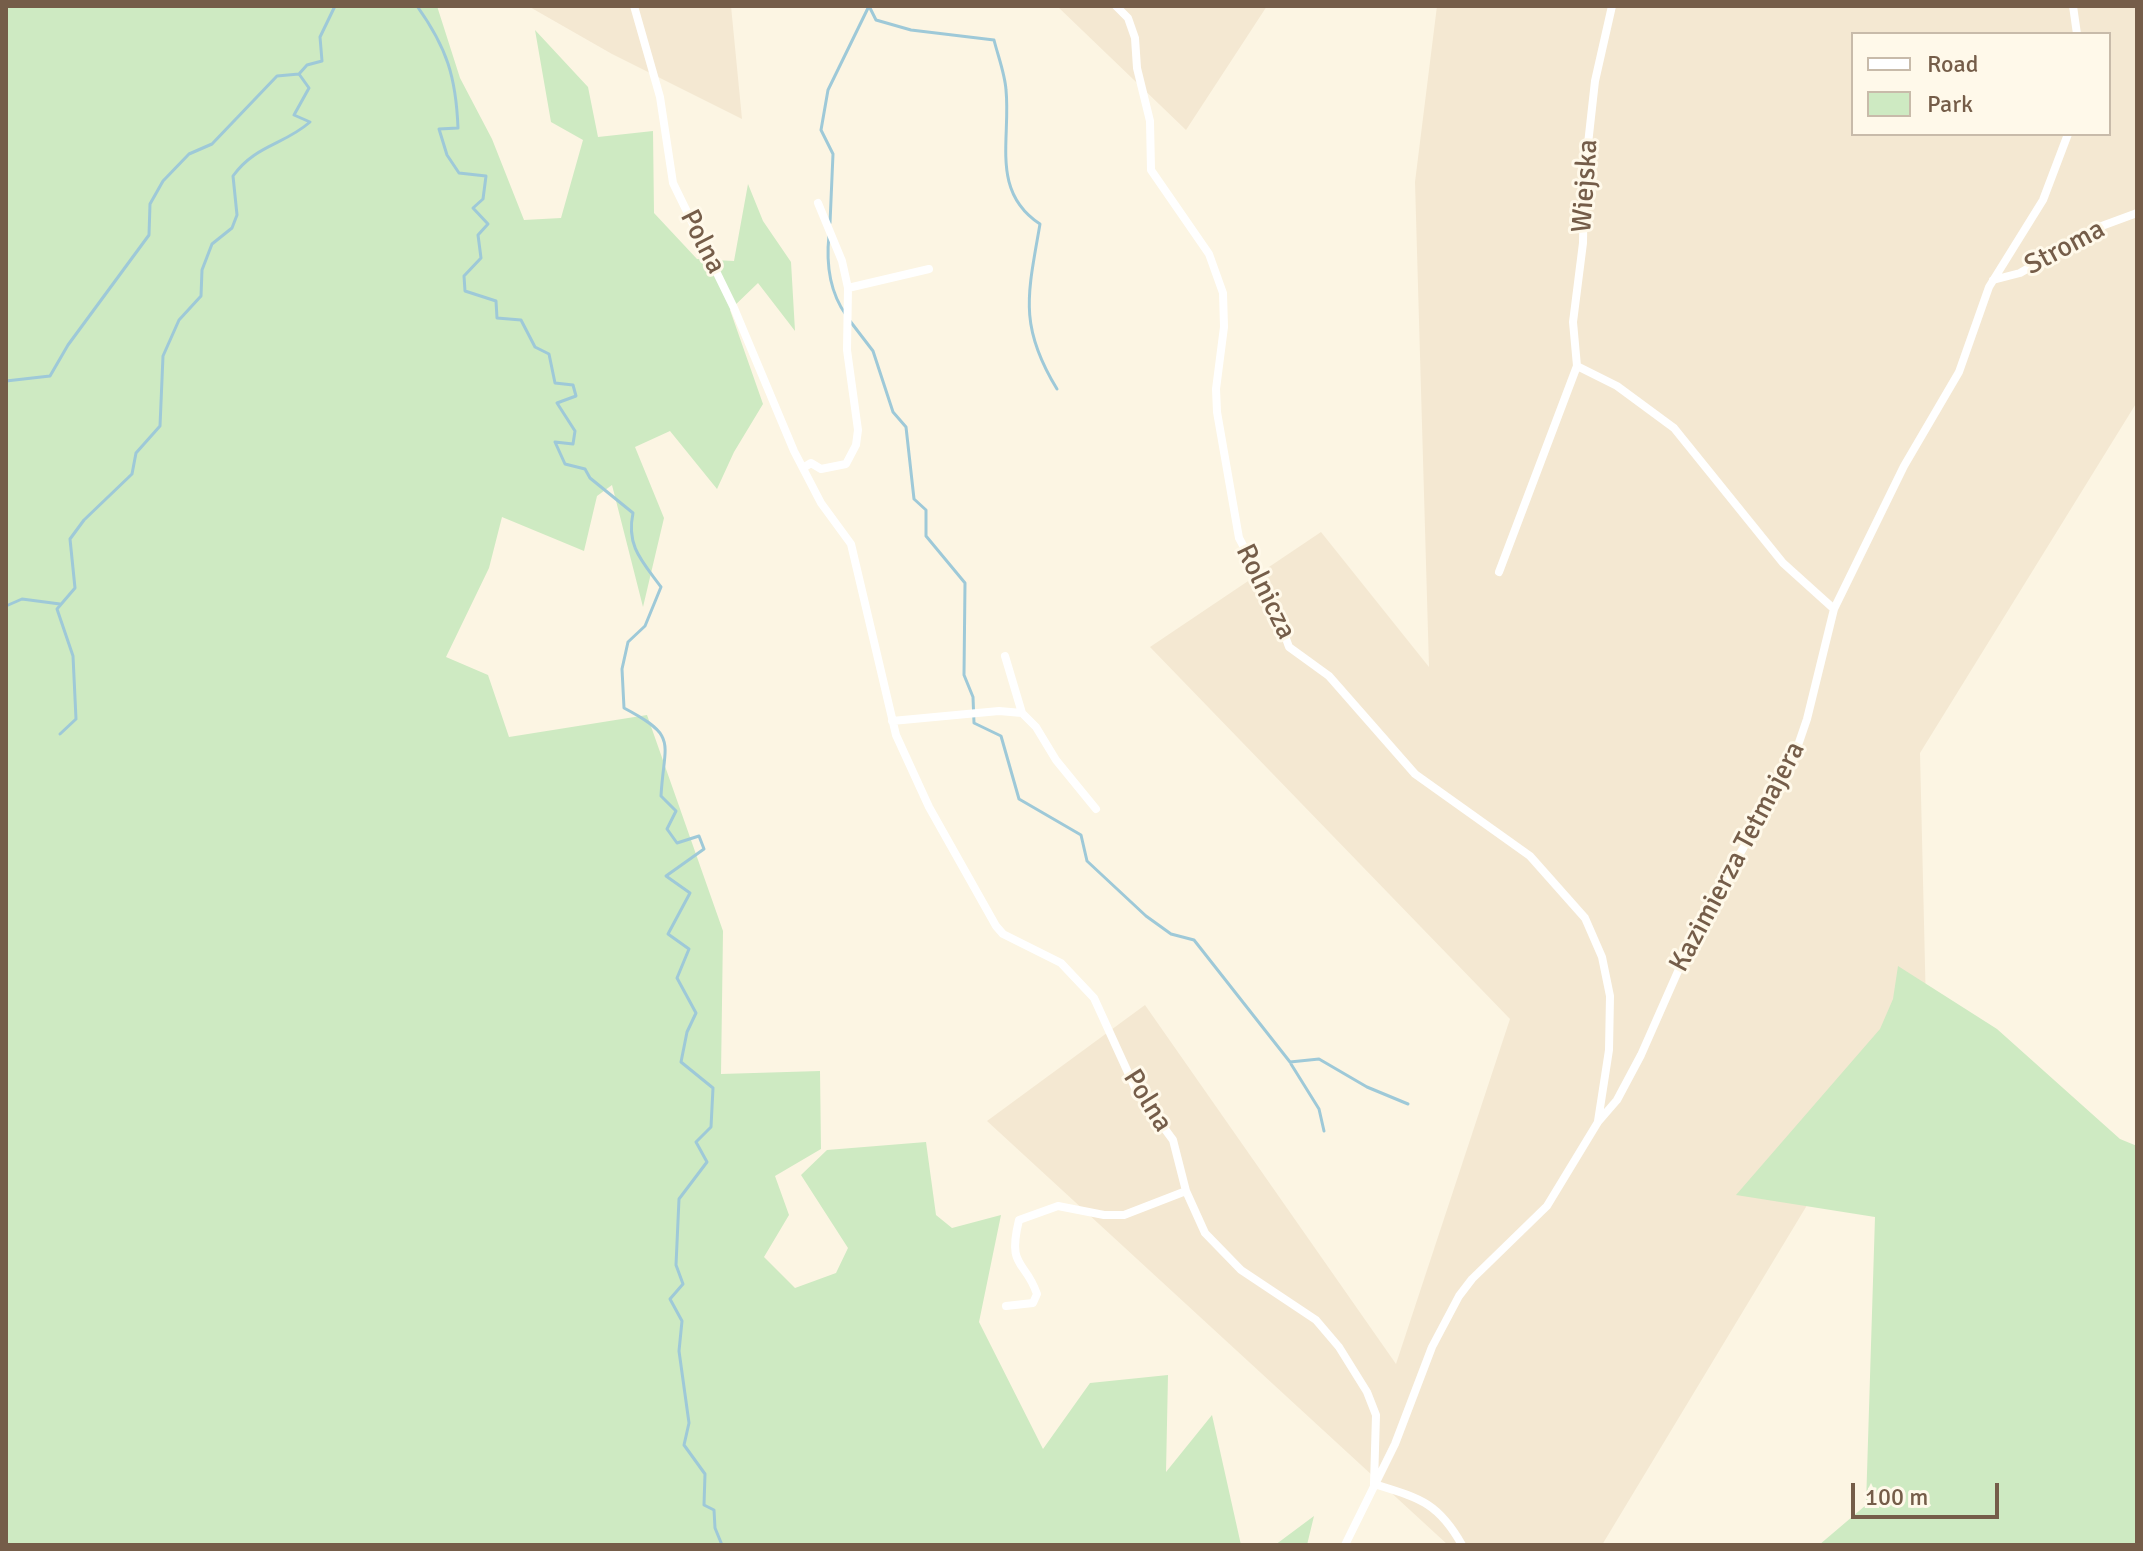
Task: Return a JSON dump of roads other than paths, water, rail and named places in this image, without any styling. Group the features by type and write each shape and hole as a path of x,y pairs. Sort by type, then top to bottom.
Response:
{"street":[{"name":"Polna","path":"634,6 660,97 673,183 739,319 803,468 821,503 851,544 892,721 929,807 966,870 987,915 1003,934 1061,963 1094,998 1136,1090 1173,1140 1186,1191 1198,1222 1241,1270 1316,1320 1351,1365 1376,1415 1374,1484"},
{"name":"Rolnicza","path":"1116,6 1128,18 1135,38 1137,68 1150,121 1151,170 1209,254 1223,293 1224,327 1217,401 1232,513 1239,538 1271,597 1289,647 1329,676 1415,774 1530,856 1585,918 1602,957 1610,996 1609,1050 1598,1122"},
{"name":"Wiejska","path":"1499,572 1577,366 1573,322 1583,243 1584,180 1595,81 1612,6"},
{"path":"2073,6 2077,32"},
{"name":"Kazimierza Tetmajera","path":"1345,1545 1395,1444 1432,1347 1459,1296 1472,1279 1547,1206 1632,1073 1694,935 1793,760 1807,719 1834,609 1904,466 1959,372 1993,280 2043,200 2067,136"},
{"path":"803,468 811,463 821,469 846,464 856,445 856,399 846,327 848,288 842,261 818,203"},
{"name":"Stroma","path":"1993,280 2020,273 2099,227 2137,213"},
{"path":"848,288 929,269"},
{"path":"1577,366 1637,398 1674,428 1783,563 1834,609"},
{"path":"1005,656 1022,713 1036,727 1056,760 1096,809"},
{"path":"892,721 999,711 1022,713"},
{"path":"1006,1306 1033,1303 1037,1294 1033,1281 1020,1269 1014,1252 1019,1220 1058,1206 1104,1215 1124,1215 1186,1191"},
{"path":"1374,1484 1426,1500 1448,1520 1462,1545"}],"waterway":[{"path":"60,734 76,719 73,656 57,609 75,588 70,539 84,520 132,474 136,453 160,426 163,356 179,320 201,296 202,270 212,244 232,228 237,215 233,176 260,151 310,122 294,115 309,88 299,74 307,65 322,61 320,37 335,6"},
{"path":"417,6 443,50 452,78 458,128 439,129 447,155 459,173 486,176 483,199 473,208 488,224 478,235 481,258 464,276 465,291 496,301 497,318 521,320 535,347 549,354 555,383 573,385 576,396 557,403 575,431 573,444 555,442 565,464 585,469 590,478 633,513 631,525 637,553 661,587 645,626 628,642 622,669 624,708 653,726 664,742 661,796 676,811 667,829 677,843 699,836 704,849 666,876 690,893 668,934 689,949 677,978 696,1013 687,1032 681,1062 713,1088 711,1127 696,1142 707,1162 679,1199 676,1265 683,1284 670,1299 682,1321 679,1351 689,1423 684,1445 705,1474 704,1505 714,1510 715,1528 722,1545"},
{"path":"830,223 833,154 821,130 828,90 869,6"},
{"path":"870,8 876,20 911,30 994,40 1006,90 1006,163 1009,180 1014,196 1024,211 1040,224 1030,290 1031,327 1036,346 1057,389"},
{"path":"6,381 50,376 68,345 149,235 150,204 163,181 189,154 212,144 277,76 299,74"},
{"path":"829,235 830,276 846,315"},
{"path":"850,321 873,351 893,412 906,427 914,499 926,510 926,536 965,583 964,675 973,697 974,723 1001,736 1019,799 1081,835 1087,861 1146,916 1171,934 1194,940 1290,1062 1319,1059 1367,1087 1408,1104"},
{"path":"6,606 22,599 60,604"},
{"path":"1291,1064 1319,1109 1324,1131"}]}
